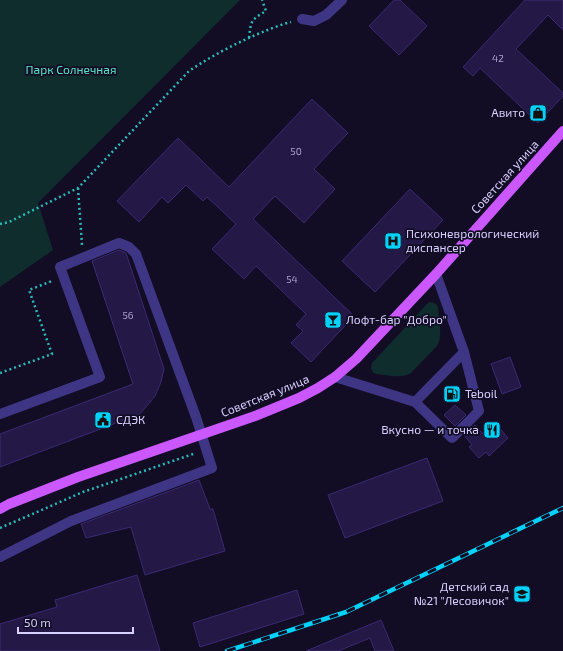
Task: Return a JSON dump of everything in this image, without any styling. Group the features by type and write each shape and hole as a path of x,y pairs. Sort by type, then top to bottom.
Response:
{"main road":[{"name":"Советская улица","path":"0,509 9,504 78,477 255,416 299,398 335,377 356,359 436,274 563,131"}],"lane":[{"path":"302,19 314,21 326,15 342,0"},
{"path":"0,414 100,377 60,267 119,243 128,247 136,254 202,435 212,468 71,522 0,557"},
{"path":"335,377 415,402 452,438 479,411 464,352 436,274"},
{"path":"415,402 464,352"}],"path":[{"path":"249,38 250,25 254,18 266,11 262,0"},
{"path":"0,224 9,222 78,188 189,71 209,58 249,38 284,23 302,19"},
{"path":"78,188 83,258"},
{"path":"0,373 52,354 29,290 64,277"},
{"path":"0,528 83,492 198,452"}],"green space":[{"name":"Парк Солнечная","path":"0,0 240,0 38,203 53,250 0,287"},
{"path":"430,302 436,304 438,308 440,338 437,346 411,373 407,375 394,376 376,374 373,372 371,368 372,363"}],"building":[{"path":"394,0 400,0 427,26 399,55 369,26"},
{"path":"525,0 563,0 563,30 548,15 516,49 563,93 563,96 538,123 480,68 473,76 463,67"},
{"path":"312,99 348,133 314,169 335,189 304,223 275,196 253,219 354,316 311,362 291,343 303,331 296,325 306,314 256,266 244,279 212,249 236,224 207,197 203,201 186,185 168,203 162,197 139,222 117,201 178,138 229,187"},
{"name":"Психоневрологический диспансер","path":"410,189 443,220 375,292 342,261"},
{"path":"119,250 126,253 164,369 161,382 155,396 140,414 0,467 0,434 133,384 92,261"},
{"path":"510,357 521,387 502,394 491,364"},
{"path":"455,405 466,415 455,426 444,415"},
{"path":"495,423 508,438 489,456 486,452 479,458 469,447 472,445 464,435 475,425 483,434"},
{"path":"427,458 443,501 345,538 328,495"},
{"path":"199,480 210,509 213,509 225,551 145,575 131,527 86,538 81,524"},
{"path":"137,575 160,651 0,651 0,624 57,607 55,600"},
{"path":"297,590 304,614 200,647 193,623"},
{"path":"381,620 394,651 375,651 370,638 338,651 306,651"}],"railway":[{"path":"227,651 346,612 563,508"}],"place":[{"name":"Авито","path":"538,113"},
{"name":"Психоневрологический диспансер","path":"393,241"},
{"name":"Лофт-бар \"Добро\"","path":"333,320"},
{"name":"Teboil","path":"452,394"},
{"name":"СДЭК","path":"103,420"},
{"name":"Вкусно — и точка","path":"492,430"},
{"name":"Детский сад №21 \"Лесовичок\"","path":"522,594"}]}
